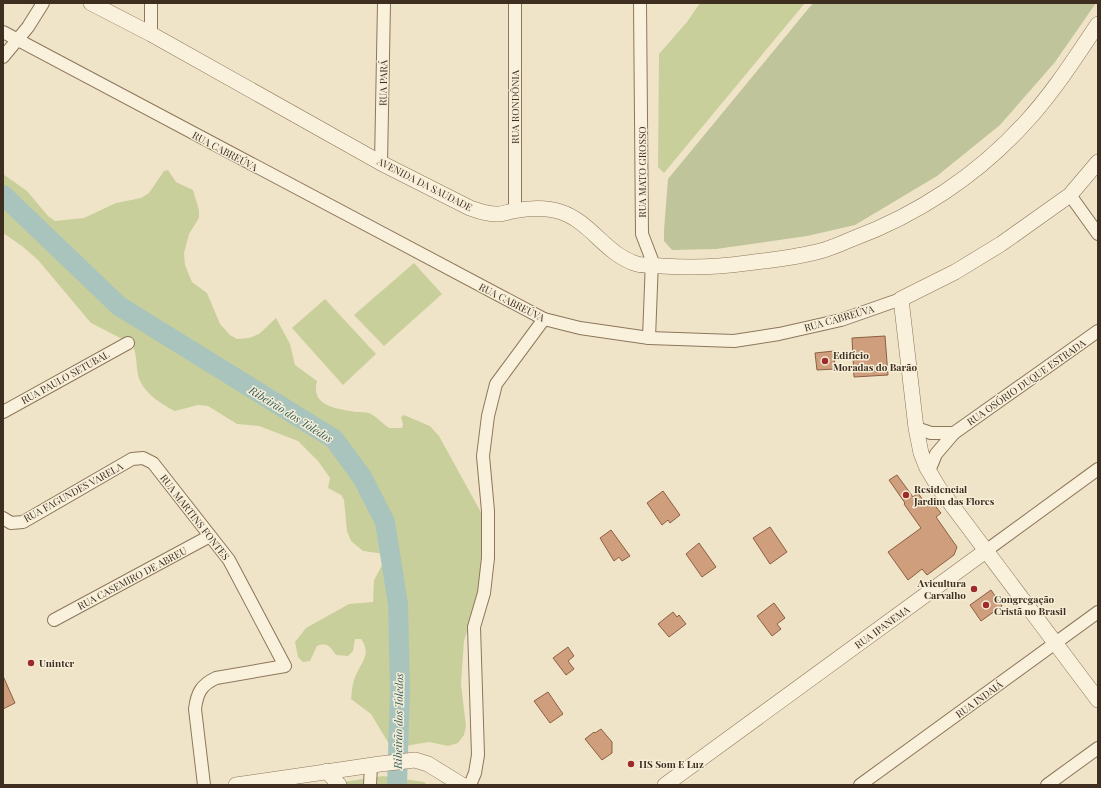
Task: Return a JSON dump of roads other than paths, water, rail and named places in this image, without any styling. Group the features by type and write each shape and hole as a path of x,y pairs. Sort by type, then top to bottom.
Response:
{"street":[{"path":"3,57 18,41 38,13 43,3"},
{"name":"AVENIDA DA SAUDADE","path":"91,3 151,34 381,163 470,208 499,214 531,209 545,209 561,212 580,221 615,253 622,257 639,264 678,267 725,266 770,260 824,250 875,231 923,206 961,181 996,153 1026,122 1058,82 1098,24"},
{"path":"151,3 151,34"},
{"name":"RUA PARÁ","path":"381,163 384,3"},
{"name":"RUA RONDÔNIA","path":"515,3 515,211"},
{"name":"RUA MATO GROSSO","path":"640,3 642,234 652,260 649,338"},
{"name":"RUA CABREÚVA","path":"3,32 544,319 580,328 649,338 734,341 779,334 842,320 901,299 955,272 1002,244 1070,195 1098,162"},
{"path":"1070,195 1098,234"},
{"path":"901,299 916,428 921,453 929,471 939,488 1057,643 1098,700"},
{"path":"470,785 475,773 478,755 474,627 484,593 488,558 488,511 483,456 488,416 496,384 544,319"},
{"name":"RUA OSÓRIO DUQUE ESTRADA","path":"929,471 936,454 954,433 1098,331"},
{"name":"RUA PAULO SETUBAL","path":"3,412 128,342"},
{"path":"916,428 931,433 954,433"},
{"name":"RUA FAGUNDES VARELA","path":"3,518 11,523 23,522 132,459 143,458"},
{"name":"RUA MARTINS FONTES","path":"143,458 153,463 230,560 285,666 216,678 207,682 201,689 196,699 195,709 204,785"},
{"name":"RUA IPANEMA","path":"665,785 1098,469"},
{"name":"RUA CASEMIRO DE ABREU","path":"54,620 210,536"},
{"name":"RUA INDAIÁ","path":"860,785 1098,612"},
{"path":"1047,785 1098,748"},
{"path":"236,785 326,771 415,760 440,770 462,785"},
{"path":"370,785 375,765"},
{"path":"326,771 339,785"}],"waterway":[{"name":"Ribeirão dos Toledos","path":"3,195 119,306 334,439 362,477 385,522 398,604 400,691 397,785"}],"place":[{"name":"Edifício Moradas do Barão","path":"825,361"},
{"name":"Residencial Jardim das Flores","path":"906,495"},
{"name":"Avicultura Carvalho","path":"974,589"},
{"name":"Congregação Cristã no Brasil","path":"986,605"},
{"name":"Uninter","path":"31,663"},
{"name":"HS Som E Luz","path":"631,764"}]}
